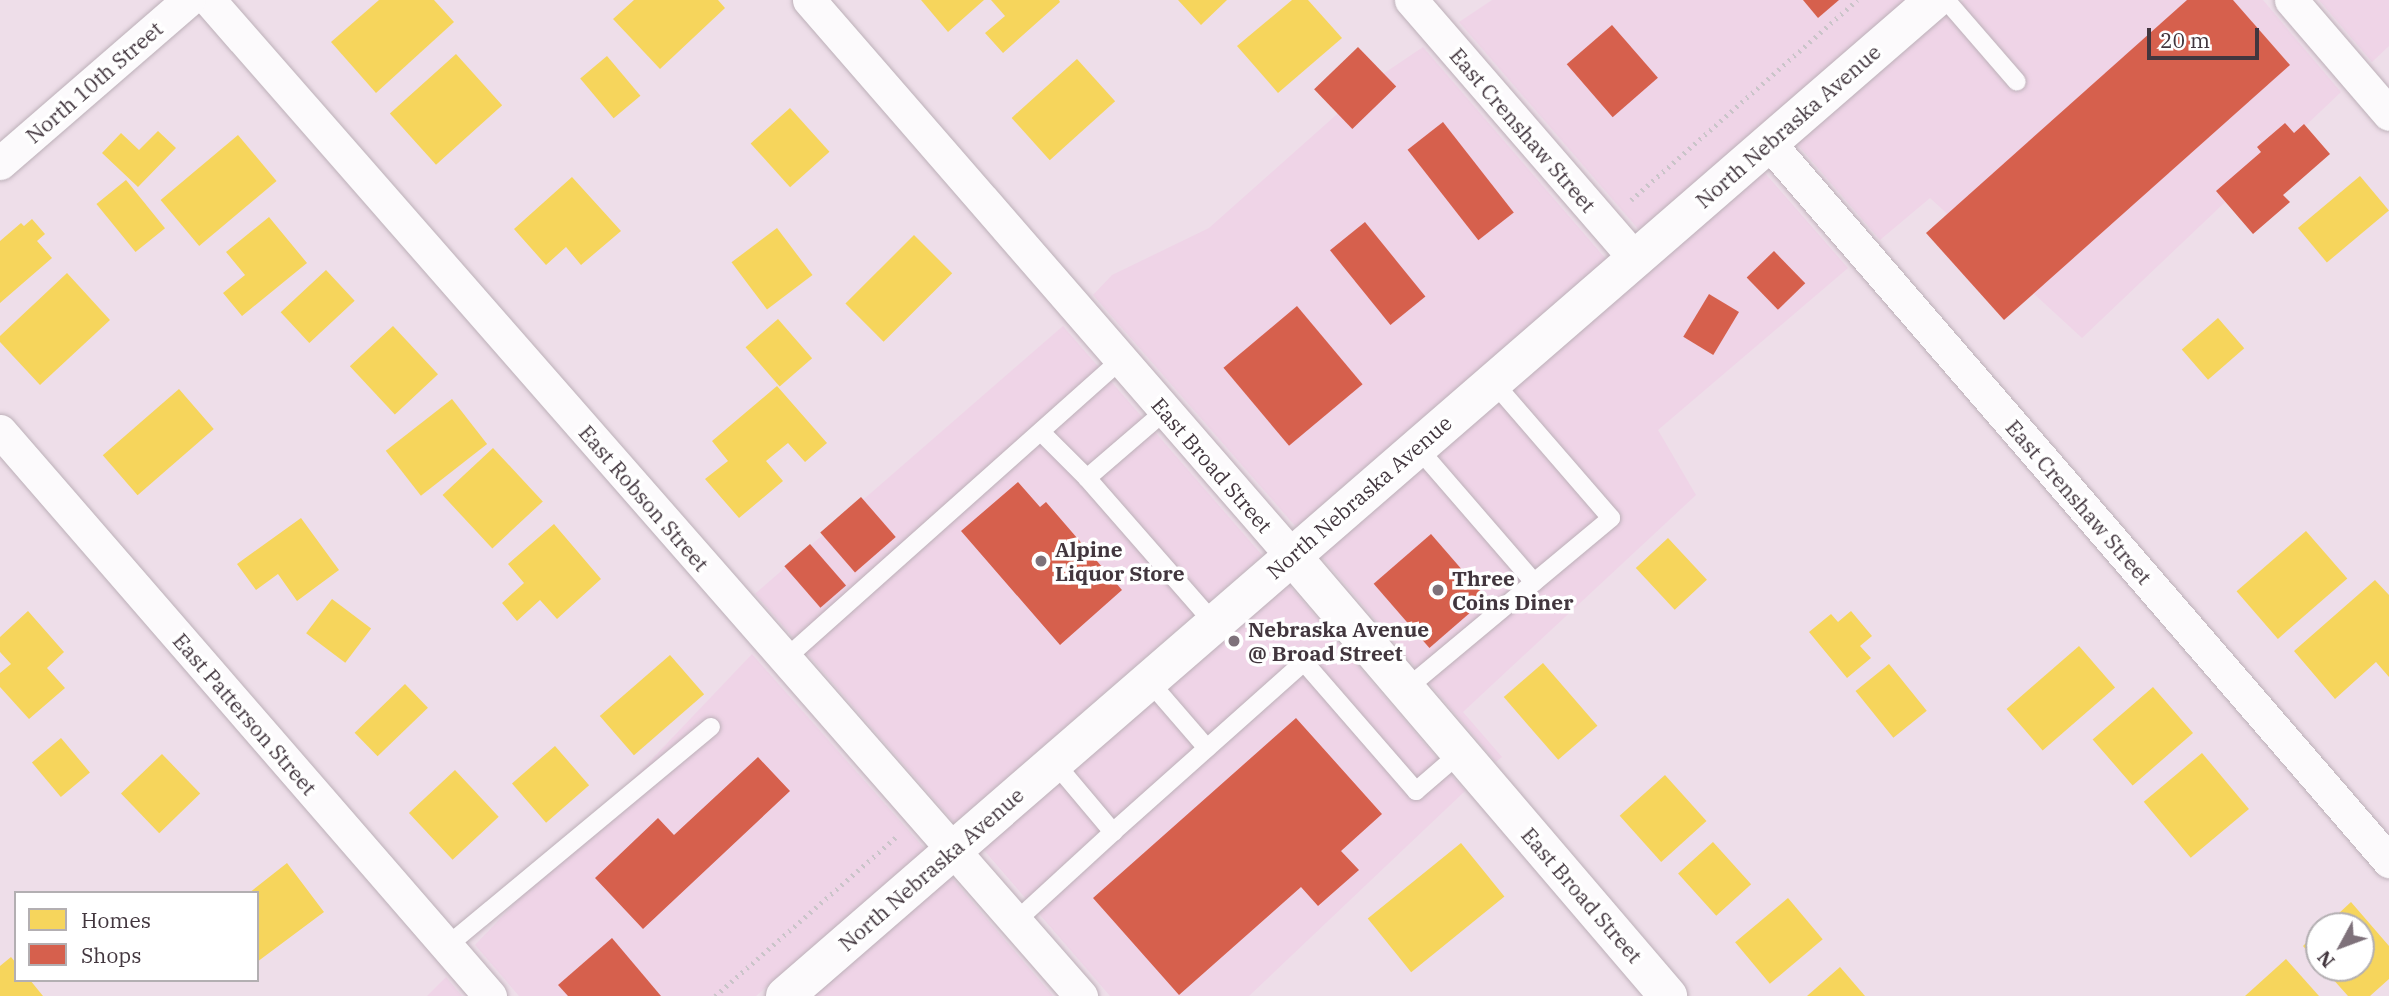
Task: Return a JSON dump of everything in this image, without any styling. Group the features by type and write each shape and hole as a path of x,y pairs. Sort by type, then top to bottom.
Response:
{"main road":[{"name":"North Nebraska Avenue","path":"785,996 1213,622 1934,0"},
{"name":"East Broad Street","path":"1292,556 1668,996"}],"street":[{"name":"North 10th Street","path":"0,163 188,0"},
{"name":"East Robson Street","path":"209,0 1081,996"},
{"name":"East Broad Street","path":"809,0 1292,556"},
{"name":"East Crenshaw Street","path":"1410,0 1635,259"},
{"path":"2291,0 2389,114"},
{"name":"East Crenshaw Street","path":"1769,144 2389,861"},
{"name":"East Patterson Street","path":"0,431 490,996"}],"lane":[{"path":"1946,0 2017,82"},
{"path":"785,659 1121,360"},
{"path":"1406,690 1611,518 1493,382"},
{"path":"1087,478 1165,411"},
{"path":"1041,432 1087,478 1213,622"},
{"path":"1417,447 1534,582"},
{"path":"1016,921 1304,662 1416,791 1460,753"},
{"path":"1148,680 1207,748"},
{"path":"447,946 711,727"},
{"path":"1054,762 1113,832"}],"path":[{"path":"1604,223 1857,0"},
{"path":"715,996 922,815"}],"shaded area":[{"path":"1492,0 1905,0 1639,230 1459,22"},
{"path":"1964,0 2263,0 2341,92 2082,338 1930,198 1880,240 1797,144"},
{"path":"2319,0 2389,0 2389,46 2372,62"},
{"path":"1423,47 1606,259 1296,527 1093,295 1112,275 1209,228 1380,76"},
{"path":"1764,172 1848,268 1658,430 1696,495 1463,712 1502,757 1496,762 1321,556"},
{"path":"1063,326 1262,555 955,823 755,594"},
{"path":"1288,584 1465,791 1249,996 1110,996 983,849"},
{"path":"752,654 925,849 756,996 519,996 475,945"},
{"path":"951,877 1053,996 814,996"},
{"path":"446,977 462,996 427,996"}],"building: Homes":[{"path":"379,0 434,0 454,22 376,93 331,42"},
{"path":"634,0 718,0 725,8 660,69 613,19"},
{"path":"921,0 984,0 948,32"},
{"path":"991,0 1060,2 1003,53 985,33 1005,16"},
{"path":"1178,0 1227,0 1201,25"},
{"path":"1292,0 1308,0 1342,38 1278,93 1237,46"},
{"path":"456,54 502,105 436,165 390,114"},
{"path":"607,56 640,96 614,118 580,78"},
{"path":"1077,59 1115,101 1050,160 1012,118"},
{"path":"790,108 829,152 790,187 751,143"},
{"path":"158,131 176,148 138,187 102,153 121,133 139,150"},
{"path":"238,135 277,181 199,246 161,200"},
{"path":"2360,176 2389,210 2327,263 2298,228"},
{"path":"572,177 621,231 581,265 566,247 546,265 514,229"},
{"path":"126,180 165,228 135,252 96,204"},
{"path":"269,217 307,263 242,316 223,293 245,275 226,252"},
{"path":"32,219 45,234 37,241 52,258 0,303 0,241 21,223 24,226"},
{"path":"777,228 813,275 767,309 731,262"},
{"path":"914,235 952,273 884,342 845,304"},
{"path":"326,270 355,301 309,343 281,312"},
{"path":"67,273 110,320 40,385 0,342 0,336"},
{"path":"2218,318 2244,348 2208,380 2182,349"},
{"path":"778,319 812,358 780,386 746,347"},
{"path":"393,326 438,374 395,415 350,366"},
{"path":"777,386 827,443 805,462 788,443 766,461 783,481 739,518 705,479 728,461 712,441"},
{"path":"179,389 214,429 138,495 103,455"},
{"path":"452,399 487,444 421,496 386,451"},
{"path":"493,448 543,501 492,548 443,495"},
{"path":"301,518 339,570 297,601 278,574 256,590 237,564"},
{"path":"554,524 601,579 557,619 540,600 517,621 502,603 524,583 508,564"},
{"path":"2306,531 2347,579 2278,639 2237,591"},
{"path":"1668,538 1707,580 1675,610 1636,568"},
{"path":"2375,580 2389,595 2389,677 2376,662 2335,699 2294,651"},
{"path":"332,599 371,628 345,663 306,633"},
{"path":"28,611 64,652 47,668 65,688 29,719 0,687 0,673 11,664 0,652 0,637"},
{"path":"1851,611 1872,636 1860,646 1871,658 1847,678 1809,632 1831,614 1838,622"},
{"path":"2079,646 2115,688 2043,750 2007,709"},
{"path":"670,655 704,694 634,755 600,716"},
{"path":"1543,663 1597,726 1558,760 1504,697"},
{"path":"1889,664 1927,711 1893,738 1856,691"},
{"path":"405,684 428,708 378,756 355,733"},
{"path":"2153,687 2193,733 2133,786 2093,739"},
{"path":"61,738 90,772 61,797 32,762"},
{"path":"555,746 589,785 546,823 512,783"},
{"path":"2202,753 2249,809 2191,858 2144,802"},
{"path":"162,754 200,794 159,833 121,794"},
{"path":"455,770 499,817 453,860 409,813"},
{"path":"1665,775 1706,821 1661,862 1620,816"},
{"path":"1713,842 1751,884 1716,916 1678,873"},
{"path":"1461,843 1504,897 1411,972 1368,919"},
{"path":"287,863 324,912 259,961 259,891 252,891"},
{"path":"1788,898 1823,939 1770,984 1735,942"},
{"path":"2351,902 2360,912 2340,912"},
{"path":"2375,930 2389,946 2389,979 2370,996 2348,996 2336,982 2375,982"},
{"path":"11,957 14,961 14,982 32,982 43,996 0,996 0,966"},
{"path":"2286,959 2319,996 2245,996"},
{"path":"1840,967 1865,996 1807,996"}],"building: Shops":[{"path":"1803,0 1839,0 1818,18"},
{"path":"2187,0 2233,0 2290,65 2004,320 1926,233"},
{"path":"1612,25 1658,78 1613,117 1567,64"},
{"path":"1358,47 1396,87 1352,129 1314,89"},
{"path":"1443,122 1514,213 1478,240 1408,150"},
{"path":"2285,123 2294,133 2304,124 2330,154 2283,195 2290,202 2253,234 2216,191 2261,152 2257,147"},
{"path":"1365,222 1425,297 1390,325 1330,250"},
{"path":"1774,251 1805,283 1778,310 1747,277"},
{"path":"1709,294 1739,312 1713,355 1683,337"},
{"path":"1297,306 1363,384 1289,446 1223,368"},
{"name":"Alpine Liquor Store","path":"1018,482 1040,507 1046,502 1122,590 1060,645 961,531"},
{"path":"861,497 896,537 855,572 820,532"},
{"path":"1431,534 1487,598 1429,648 1374,584"},
{"path":"810,544 846,586 820,608 784,566"},
{"path":"1296,718 1382,814 1341,851 1359,870 1318,906 1301,887 1179,995 1093,898"},
{"path":"758,757 790,791 643,929 595,878 658,818 674,835"},
{"path":"612,938 661,996 568,996 558,985"}],"place":[{"name":"Alpine Liquor Store","path":"1041,561"},
{"name":"Three Coins Diner","path":"1438,590"},
{"name":"Nebraska Avenue @ Broad Street","path":"1234,641"}]}
